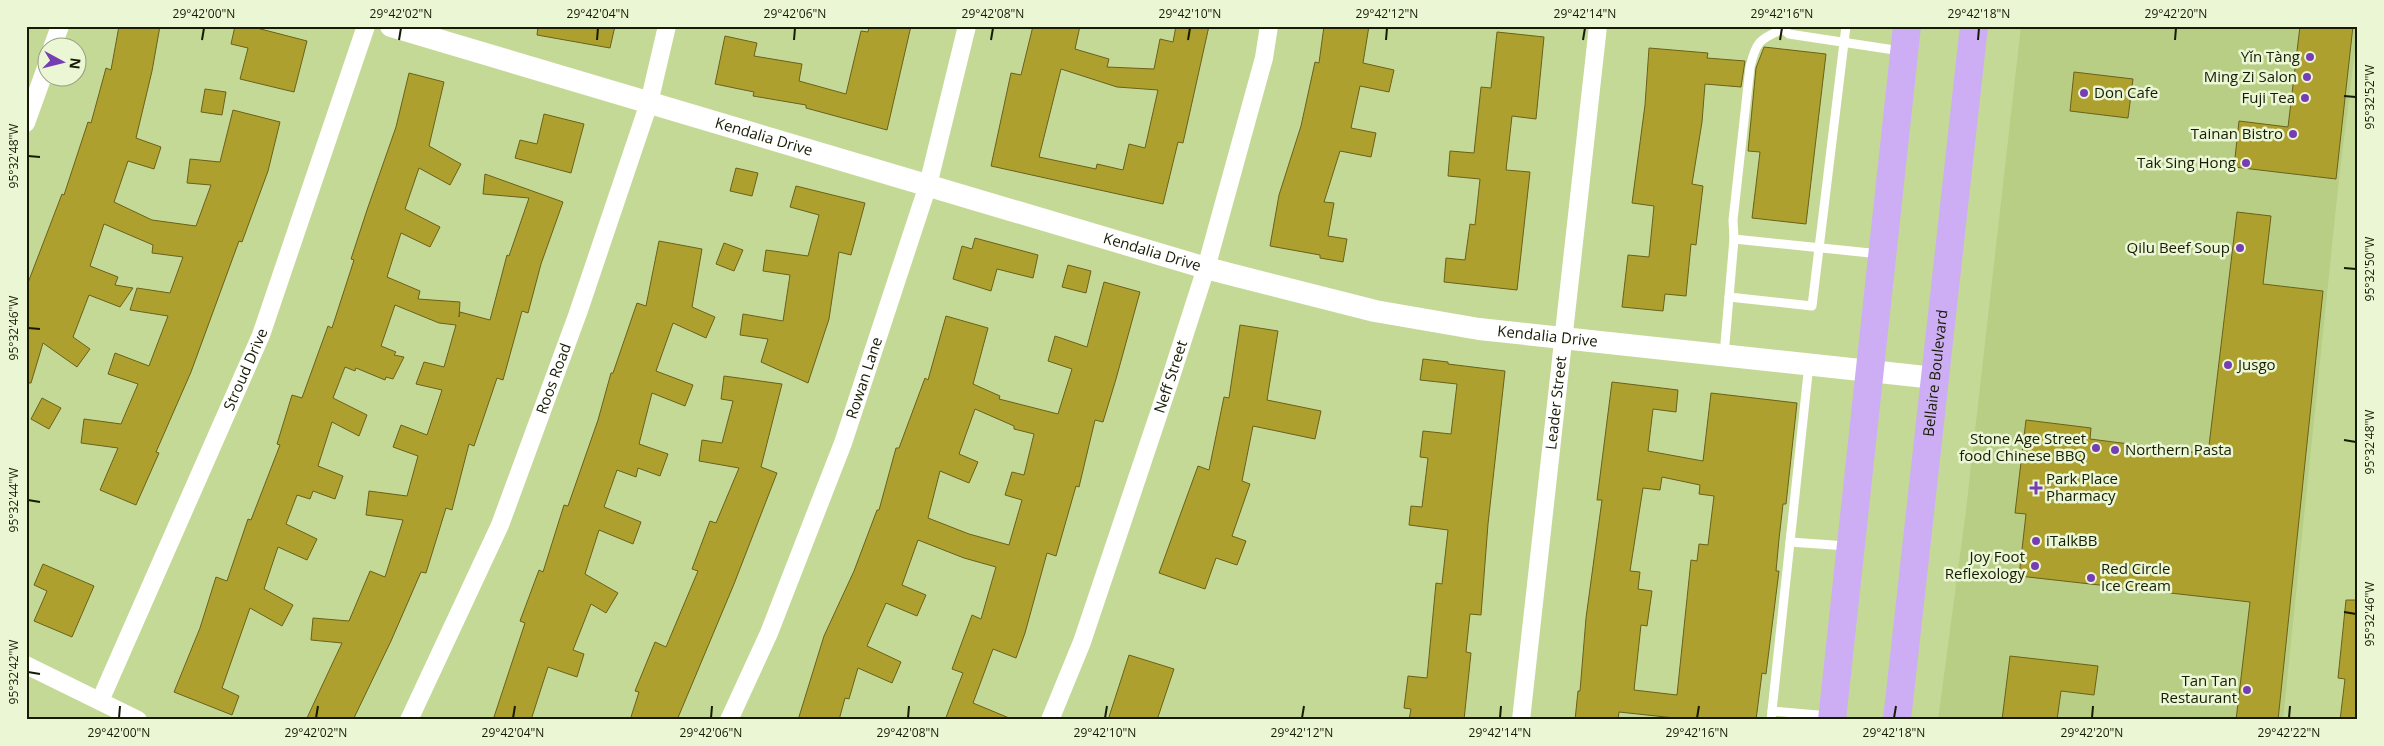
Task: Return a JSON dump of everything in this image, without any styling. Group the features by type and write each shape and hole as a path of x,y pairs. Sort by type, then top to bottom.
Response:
{"main road":[{"path":"1957,26 1973,38"},
{"name":"Bellaire Boulevard","path":"1897,720 1973,38"},
{"path":"1832,718 1905,39"}],"street":[{"path":"56,38 60,26"},
{"name":"Stroud Drive","path":"100,701 261,335 366,26"},
{"name":"Kendalia Drive","path":"391,26 1206,268 1375,311 1479,329 1935,378"},
{"name":"Roos Road","path":"409,720 500,525 578,313 649,103 668,26"},
{"name":"Rowan Lane","path":"729,720 769,632 843,442 928,185 968,26"},
{"name":"Neff Street","path":"1050,720 1082,642 1206,268 1264,58 1269,26"},
{"name":"Leader Street","path":"1521,720 1598,26"},
{"path":"26,123 39,88"},
{"path":"26,665 138,720"}],"lane":[{"path":"1729,297 1812,306 1846,26"},
{"path":"1724,355 1734,239 1733,220 1750,67 1754,47 1764,37 1782,28 1789,34 1844,43 1905,39"},
{"path":"1734,239 1881,254"},
{"path":"1809,364 1772,715 1832,718"},
{"path":"1790,542 1850,547"}],"shaded area":[{"path":"2021,26 2358,26 2338,188 2283,720 1938,720 1966,510"}],"building":[{"path":"119,26 160,26 152,71 136,138 161,147 154,169 128,161 114,202 152,220 196,226 211,185 187,183 190,159 220,162 233,110 280,122 268,171 242,242 239,241 191,372 156,452 159,453 136,505 100,490 118,448 81,443 84,419 121,424 138,384 108,374 115,353 149,366 168,316 130,310 137,288 170,293 183,257 152,253 153,245 104,224 90,266 118,277 115,285 133,288 120,307 89,295 73,337 90,349 77,367 43,343 31,383 26,383 26,288 62,194 64,195 88,122 91,123 106,68 111,70"},
{"path":"235,26 249,26 307,41 294,92 240,79 248,48 231,44"},
{"path":"538,26 615,26 610,48 537,35"},
{"path":"869,26 911,26 887,130 806,108 806,105 753,96 754,92 715,84 725,36 757,43 754,56 802,64 799,81 846,94 861,31 868,32"},
{"path":"1033,26 1080,26 1075,49 1109,59 1107,67 1154,69 1160,39 1173,42 1176,26 1209,26 1183,143 1178,142 1163,204 991,166 1011,73 1021,75","holes":["1061,69 1117,87 1158,90 1145,148 1129,144 1123,170 1097,164 1096,169 1039,157"]},
{"path":"1324,26 1369,26 1363,63 1394,70 1389,92 1360,86 1351,128 1376,133 1371,157 1340,151 1324,202 1334,203 1328,236 1347,239 1343,262 1320,258 1320,255 1270,246 1279,195 1301,126 1315,62 1319,63"},
{"path":"2300,26 2353,26 2336,179 2234,167 2239,121 2288,127"},
{"path":"1497,32 1544,37 1536,119 1512,116 1506,170 1530,172 1517,290 1444,282 1446,258 1465,260 1470,224 1475,225 1480,179 1448,176 1450,151 1474,153 1481,87 1491,88"},
{"path":"1764,47 1826,54 1806,224 1752,218 1760,152 1748,151 1756,68"},
{"path":"1649,48 1708,53 1707,58 1745,61 1741,87 1705,84 1702,122 1692,184 1703,186 1696,245 1691,244 1686,296 1665,294 1663,311 1622,307 1628,255 1649,257 1654,206 1632,203 1645,105"},
{"path":"2074,72 2133,79 2128,118 2070,111"},
{"path":"409,73 444,82 429,146 461,164 450,185 419,168 405,209 440,227 430,247 401,233 387,277 420,291 418,299 460,302 459,317 460,312 490,320 507,255 509,256 529,198 483,194 485,174 563,202 541,264 528,313 522,311 503,380 497,378 474,446 469,444 452,510 446,508 426,573 421,572 391,641 353,720 306,720 342,643 311,640 313,618 349,621 370,571 385,577 403,520 366,515 369,491 407,496 418,456 393,447 401,425 427,435 442,390 416,384 424,362 444,367 456,325 439,323 395,305 381,346 396,352 394,355 404,357 393,379 386,377 385,380 356,368 355,371 345,367 333,398 367,415 359,436 332,422 318,466 343,476 335,499 313,491 310,499 297,495 286,524 317,539 307,560 278,547 264,589 293,605 282,626 250,608 222,688 239,696 232,715 174,692 200,628 216,577 227,581 248,519 251,520 280,445 277,444 292,395 302,398 328,326 332,328 354,260 351,259 396,127"},
{"path":"205,89 226,92 222,115 201,112"},
{"path":"544,114 584,124 571,173 515,158 520,140 537,144"},
{"path":"736,168 758,173 752,196 730,191"},
{"path":"796,186 865,203 851,255 839,252 829,319 808,383 761,362 768,339 740,335 743,314 783,321 790,275 763,271 766,250 808,256 819,215 790,207"},
{"path":"2237,212 2271,216 2263,284 2323,291 2278,720 2236,720 2250,602 2019,576 2026,514 2015,513 2026,420 2091,428 2090,439 2208,454"},
{"path":"975,238 1038,255 1033,278 997,269 991,291 953,279 962,246 972,249"},
{"path":"659,241 702,249 692,307 715,317 706,338 673,323 656,371 693,385 685,406 652,393 639,444 668,454 660,476 638,468 636,477 617,470 604,507 641,522 633,544 599,530 585,574 618,593 606,613 591,604 573,650 584,654 577,677 548,667 531,720 493,720 525,623 520,621 539,570 543,572 564,505 568,506 598,420 611,373 613,373 637,303 646,306"},
{"path":"724,243 743,250 734,271 716,264"},
{"path":"1068,265 1091,271 1086,293 1062,287"},
{"path":"1104,282 1140,292 1103,422 1095,420 1079,487 1076,486 1056,556 1047,553 1025,633 1016,658 993,649 973,703 1014,720 945,720 963,673 952,669 972,615 981,619 996,567 964,558 918,540 902,585 926,595 917,616 886,603 867,646 901,662 892,683 858,668 849,699 845,698 839,720 798,720 824,636 854,571 877,510 879,510 896,448 899,448 925,378 928,380 946,316 988,328 973,384 1000,396 999,399 1058,414 1072,369 1048,361 1055,336 1087,347","holes":["975,409 1014,426 1014,429 1034,434 1024,475 1012,472 1005,495 1022,500 1009,545 969,534 928,518 940,471 969,483 978,462 959,454"]},
{"path":"1240,325 1278,331 1267,400 1321,411 1315,439 1253,426 1242,481 1250,484 1232,536 1246,541 1237,565 1216,558 1205,589 1159,573 1198,466 1209,470 1224,397 1229,398"},
{"path":"1423,359 1505,371 1488,524 1481,615 1470,614 1466,652 1471,653 1464,720 1409,720 1411,709 1404,708 1408,676 1427,678 1436,583 1442,584 1448,530 1409,525 1411,506 1422,507 1428,458 1420,457 1423,431 1451,434 1457,384 1420,380"},
{"path":"724,376 782,384 761,467 777,473 734,584 677,720 630,720 639,692 635,691 655,642 666,647 698,571 692,569 710,521 716,523 739,468 699,461 702,440 722,443 733,401 721,399"},
{"path":"1612,382 1678,390 1676,412 1653,409 1648,451 1703,461 1711,393 1797,403 1786,504 1783,504 1776,571 1779,571 1766,674 1762,673 1756,720 1675,720 1675,718 1619,712 1618,720 1575,720 1578,691 1580,691 1586,618 1602,500 1597,500","holes":["1662,477 1700,485 1699,494 1714,496 1708,545 1699,544 1697,561 1691,560 1677,695 1634,690 1641,625 1647,626 1652,591 1638,589 1640,572 1630,571 1643,488 1660,490"]},
{"path":"42,398 61,408 49,429 31,419"},
{"path":"43,564 94,586 72,637 34,621 47,591 34,585"},
{"path":"2346,600 2358,600 2358,720 2340,720 2345,679 2338,678"},
{"path":"1129,655 1174,669 1157,720 1108,720"},
{"path":"2010,656 2098,666 2094,695 2061,691 2057,720 2002,720"}],"place":[{"name":"Yǐn Tàng","path":"2310,57"},
{"name":"Ming Zi Salon","path":"2307,77"},
{"name":"Don Cafe","path":"2084,93"},
{"name":"Fuji Tea","path":"2305,98"},
{"name":"Tainan Bistro","path":"2293,134"},
{"name":"Tak Sing Hong","path":"2246,163"},
{"name":"Qilu Beef Soup","path":"2240,248"},
{"name":"Jusgo","path":"2228,365"},
{"name":"Stone Age Street food Chinese BBQ","path":"2096,448"},
{"name":"Northern Pasta","path":"2115,450"},
{"name":"Park Place Pharmacy","path":"2036,488"},
{"name":"iTalkBB","path":"2036,541"},
{"name":"Joy Foot Reflexology","path":"2035,566"},
{"name":"Red Circle Ice Cream","path":"2091,578"},
{"name":"Tan Tan Restaurant","path":"2247,690"}]}
